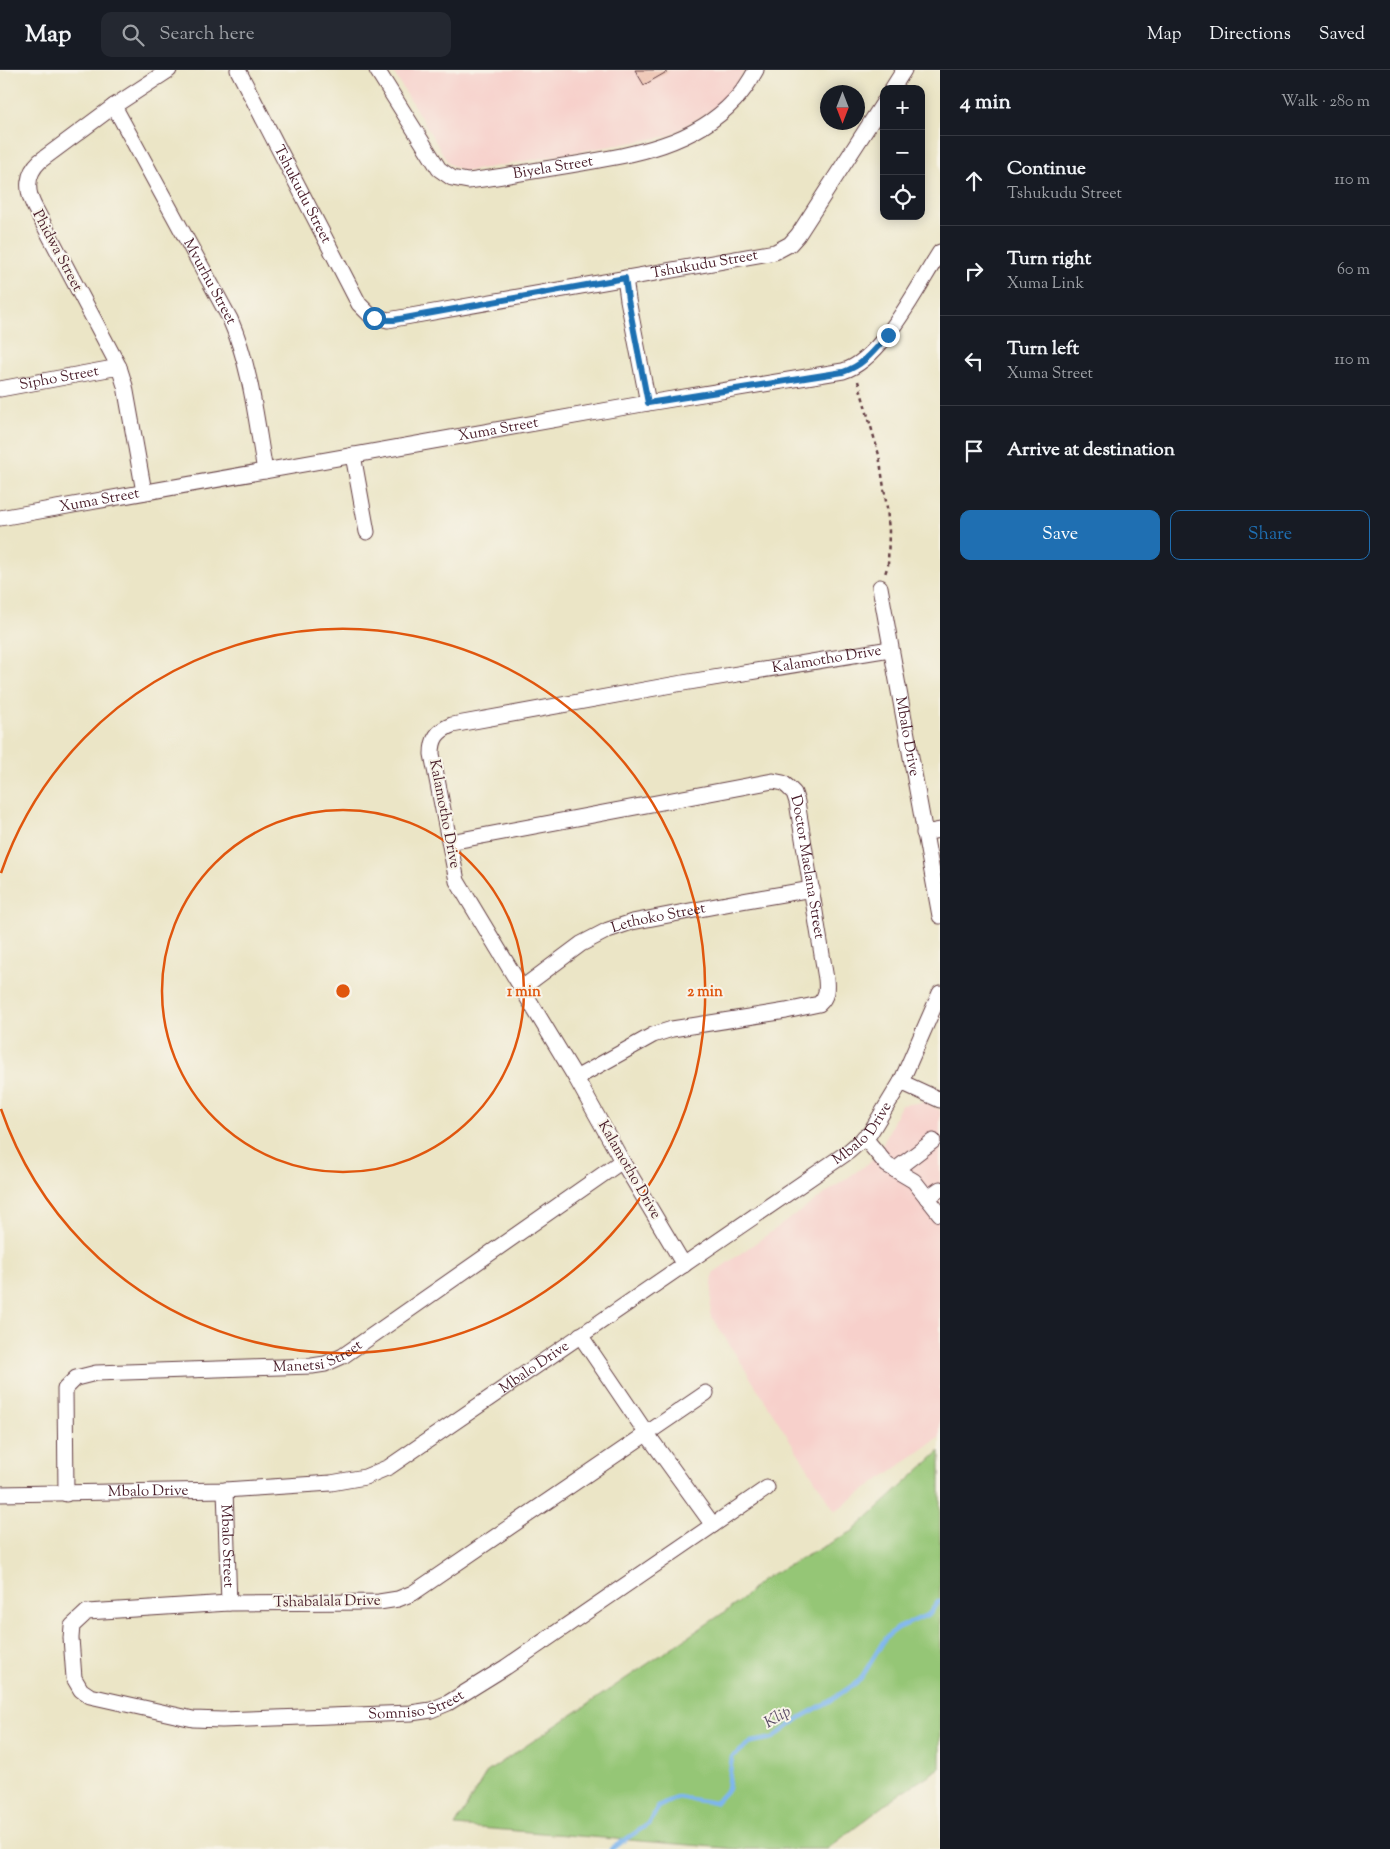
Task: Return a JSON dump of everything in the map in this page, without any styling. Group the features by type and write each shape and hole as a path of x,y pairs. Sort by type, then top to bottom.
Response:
{"street":[{"name":"Phidwa Street","path":"144,492 125,386 119,367 30,198 28,184 30,172 40,161 114,106 169,70"},
{"name":"Tshukudu Street","path":"238,70 359,304 370,315 384,320 394,320 769,253 786,246 801,230 880,108"},
{"name":"Biyela Street","path":"377,70 439,169 452,178 468,181 610,158 664,145 689,134 716,118 735,100 756,70"},
{"path":"895,85 904,70"},
{"name":"Mvurhu Street","path":"114,106 238,337 246,363 265,471"},
{"name":"Xuma Street","path":"0,518 648,403 836,373 854,367 872,354 888,335 940,252"},
{"path":"625,278 648,403"},
{"name":"Sipho Street","path":"0,389 119,367"},
{"path":"353,455 367,532"},
{"name":"Mbalo Drive","path":"880,587 940,916"},
{"name":"Kalamotho Drive","path":"684,1265 622,1161 576,1078 457,881 432,754 434,738 438,732 452,725 676,684 890,649"},
{"name":"Doctor Maelana Street","path":"450,842 773,781 783,783 794,792 802,828 826,979 827,990 825,997 819,1004 672,1029 653,1035 576,1078"},
{"path":"924,833 940,830"},
{"name":"Lethoko Street","path":"522,988 581,944 616,927 632,922 812,889"},
{"name":"Mbalo Drive","path":"0,1494 225,1490 331,1484 365,1477 389,1467 848,1152 870,1133 901,1082 940,993"},
{"path":"901,1082 940,1100"},
{"path":"864,1138 887,1165 914,1181 940,1214"},
{"path":"895,1170 933,1142"},
{"name":"Manetsi Street","path":"66,1494 65,1389 76,1378 96,1372 302,1367 324,1364 343,1356 622,1161"},
{"path":"927,1198 940,1189"},
{"path":"580,1335 647,1434 713,1525"},
{"name":"Tshabalala Drive","path":"80,1618 87,1612 104,1610 229,1603 379,1602 398,1599 413,1593 706,1393"},
{"name":"Somniso Street","path":"80,1618 72,1626 74,1678 81,1690 90,1696 193,1719 222,1720 412,1713 431,1710 448,1704 514,1661 767,1488"},
{"name":"Mbalo Street","path":"225,1490 229,1603"}],"path":[{"path":"854,367 879,455 887,508 889,531 888,565 880,587"}],"shaded area":[{"path":"392,70 745,70 726,101 669,136 464,172 449,164"},
{"path":"924,1102 940,1110 940,1437 835,1511 710,1314 713,1273 877,1157 901,1105"}],"green space":[{"path":"940,1451 940,1768 901,1793 827,1849 739,1849 455,1826 487,1772 738,1603 761,1580 853,1531"}],"building":[{"path":"635,70 670,70 644,85"}],"waterway":[{"name":"Klip","path":"611,1849 650,1823 658,1807 678,1797 715,1803 728,1789 732,1757 752,1742 773,1738 801,1717 830,1701 860,1680 886,1637 898,1628 929,1614 940,1602"}],"route":[{"path":"374,318 394,320 625,278 648,403 843,372 854,367 872,354 888,335"}]}
